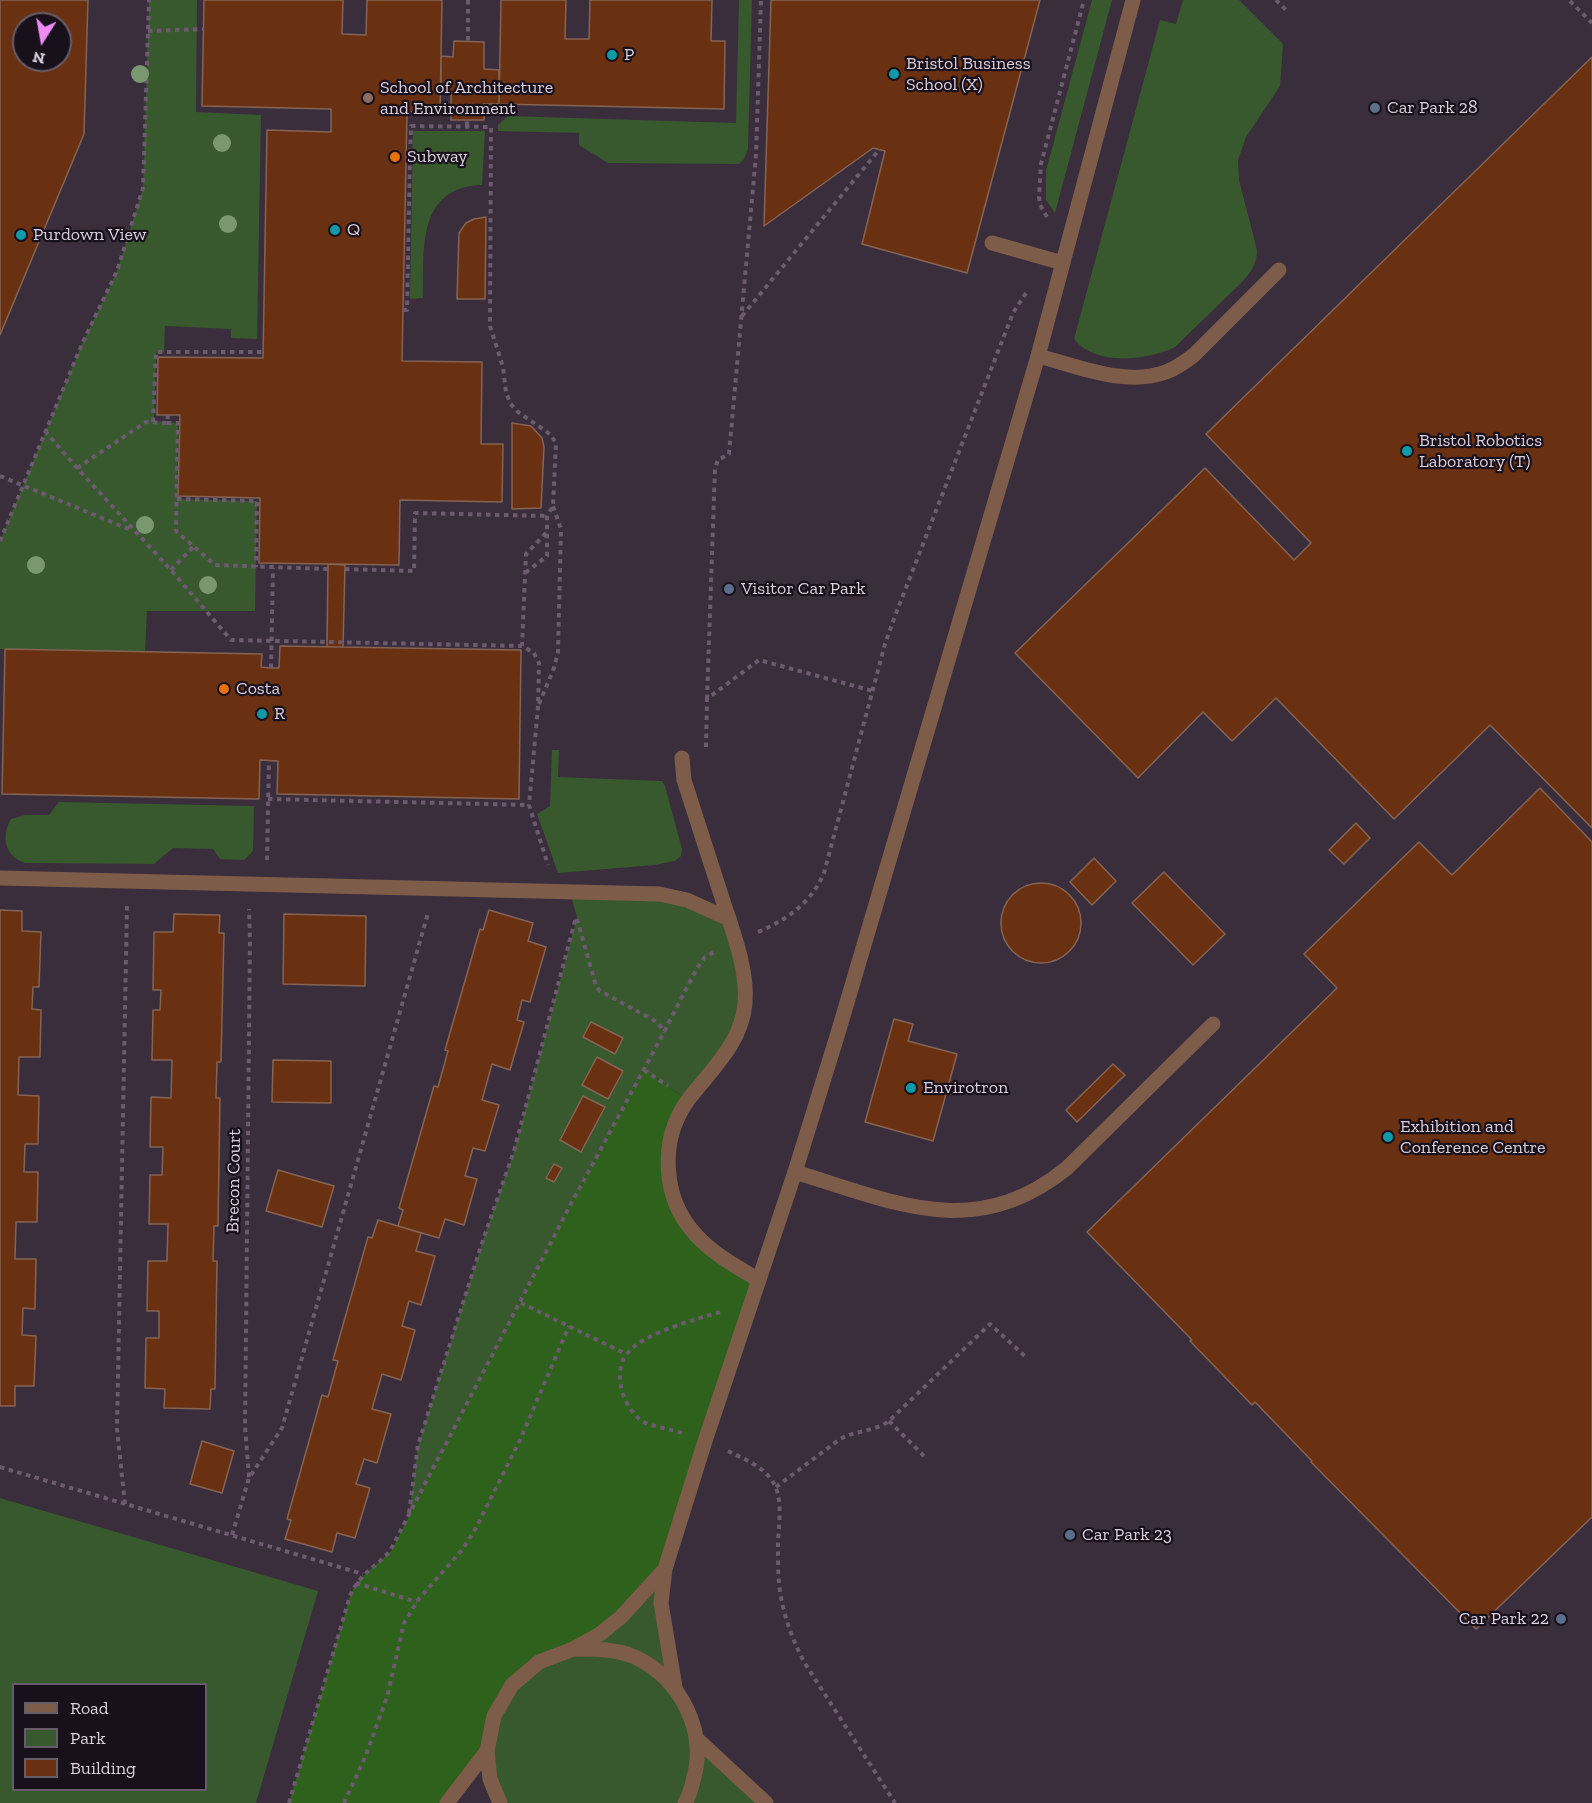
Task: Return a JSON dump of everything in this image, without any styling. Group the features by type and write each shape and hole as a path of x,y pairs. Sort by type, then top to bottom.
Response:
{"street":[{"path":"675,1687 661,1604 665,1569 705,1441 795,1172 1038,356 1133,0"},
{"path":"992,243 1063,263"},
{"path":"1038,356 1119,376 1151,376 1166,372 1182,365 1194,355 1279,270"},
{"path":"682,758 684,780 736,942 746,1003 729,1049 680,1114 669,1144 669,1175 678,1207 696,1235 732,1264 759,1280"},
{"path":"0,878 665,894 687,900 729,919"},
{"path":"795,1172 890,1201 925,1209 971,1210 1010,1203 1041,1188 1067,1168 1214,1024"},
{"path":"500,1803 490,1779 487,1751 494,1716 512,1685 539,1662 573,1649 600,1634 621,1617 665,1569"},
{"path":"573,1649 604,1649 633,1656 656,1669 675,1687 689,1711 697,1739 696,1770 685,1803"},
{"path":"697,1739 766,1803"},
{"path":"447,1803 487,1751"}],"path":[{"path":"0,542 82,344 117,271 143,188 149,0"},
{"path":"468,0 468,41"},
{"path":"706,749 716,468 718,460 729,454 756,155 761,0"},
{"path":"289,1803 350,1596 356,1583 390,1551 699,964 710,954 792,915 808,899 824,873 885,644 895,616 1013,313 1036,282 1051,224 1040,205 1041,164 1084,0"},
{"path":"1276,0 1288,12"},
{"path":"1570,1 1592,23"},
{"path":"147,31 204,29"},
{"path":"467,120 467,126"},
{"path":"403,310 407,310 408,158 411,126 491,127 491,333 503,367 506,392 510,403 518,412 554,438 556,443 553,506 561,529 558,652 538,707"},
{"path":"742,317 879,150"},
{"path":"153,422 156,352 263,352"},
{"path":"168,415 168,423"},
{"path":"77,468 146,422 178,423 176,531 215,565 328,569"},
{"path":"45,431 231,640 522,646 534,653 538,663 538,707 529,805 564,892 577,916 597,988 601,994 657,1022 662,1027 663,1034"},
{"path":"0,476 135,531"},
{"path":"177,499 257,501 255,567"},
{"path":"525,573 547,556 547,516 553,506"},
{"path":"345,570 414,571 415,513 547,516"},
{"path":"522,646 526,554 547,533"},
{"path":"171,570 194,546"},
{"path":"271,668 273,568"},
{"path":"707,699 759,660 873,691"},
{"path":"267,884 269,761"},
{"path":"268,799 529,805"},
{"path":"125,1504 117,1429 127,881"},
{"name":"Brecon Court","path":"249,884 245,1426 249,1478"},
{"path":"232,1535 249,1478 282,1428 434,889"},
{"path":"409,1516 418,1445 514,1152 577,916"},
{"path":"758,922 759,931"},
{"path":"521,1303 626,1354"},
{"path":"750,1304 679,1325 643,1342 626,1354 621,1367 621,1387 627,1402 640,1420 729,1451 757,1466 776,1487 779,1506 779,1585 784,1612 794,1642 804,1662 895,1803"},
{"path":"776,1487 840,1439 877,1428 889,1421 990,1324 1028,1359"},
{"path":"344,1803 381,1715 404,1623 417,1602 462,1550 476,1528 520,1440 569,1326"},
{"path":"889,1421 926,1458"},
{"path":"0,1467 363,1574"},
{"path":"356,1583 417,1602"}],"shaded area":[{"path":"0,0 1592,0 1592,1803 0,1803"}],"green space":[{"path":"149,0 197,0 196,112 261,115 257,339 231,338 231,329 165,326 164,352 156,353 154,421 178,423 177,499 257,501 255,611 147,611 145,652 0,649 0,541 82,344 117,271 143,188"},
{"path":"739,0 752,0 748,149 739,164 608,163 579,145 579,133 498,131 498,125 508,116 736,123"},
{"path":"1092,0 1112,0 1055,213 1046,200 1046,171"},
{"path":"1183,0 1239,0 1283,44 1280,86 1246,137 1238,160 1239,180 1257,250 1256,260 1242,282 1175,347 1136,358 1108,357 1083,348 1074,339 1160,20 1176,24"},
{"path":"413,131 485,131 482,185 461,189 445,197 435,209 428,225 425,242 423,298 410,299"},
{"path":"552,750 559,750 558,777 662,781 682,849 681,856 675,861 655,865 558,873 537,814 550,806"},
{"path":"59,802 254,806 253,851 244,860 220,859 213,849 173,848 154,864 25,863 18,860 6,845 6,832 11,819 25,815 49,815"},
{"path":"570,892 659,894 729,919 742,1019 688,1100 644,1070 571,1204 409,1516 418,1445 482,1243 514,1151 577,917"},
{"path":"644,1070 688,1100 670,1144 685,1221 759,1280 665,1569 640,1598 512,1685 487,1751 447,1803 289,1803 350,1596 363,1576 391,1551 571,1204"},
{"path":"0,1498 318,1591 256,1803 0,1803"},
{"path":"665,1569 675,1687 697,1739 766,1803 500,1803 490,1779 494,1716 512,1685"}],"building":[{"name":"Purdown View","path":"0,0 88,0 84,134 0,335"},
{"name":"Q","path":"204,0 343,0 342,34 366,35 367,0 442,0 440,112 407,112 402,361 482,362 481,444 503,444 502,502 400,500 399,565 259,563 260,498 178,496 180,415 157,415 158,357 263,358 267,130 331,132 331,109 202,106"},
{"name":"P","path":"501,0 566,0 565,39 589,39 590,0 712,0 711,41 725,41 724,109 499,104"},
{"name":"Bristol Business School (X)","path":"771,0 1040,0 967,273 862,244 885,151 873,148 764,226"},
{"path":"454,41 484,42 484,69 499,70 499,104 484,104 484,120 451,120 451,92 441,92 441,56 453,57"},
{"name":"Bristol Robotics Laboratory (T)","path":"1592,57 1592,828 1490,725 1394,819 1276,698 1232,741 1203,712 1138,778 1015,653 1205,468 1294,560 1311,543 1206,434"},
{"path":"486,217 485,299 457,299 459,233 466,223"},
{"path":"512,423 531,426 542,438 544,447 541,508 512,509"},
{"path":"328,564 345,565 343,647 327,647"},
{"name":"R","path":"280,646 521,650 519,799 277,794 278,761 260,760 259,799 2,794 5,649 262,654 261,667 279,668"},
{"name":"Exhibition and Conference Centre","path":"1540,788 1592,842 1592,1517 1476,1629 1255,1402 1252,1405 1087,1232 1337,988 1304,954 1419,842 1452,875"},
{"path":"1356,823 1370,838 1344,864 1329,850"},
{"path":"1094,858 1116,881 1092,905 1070,882"},
{"path":"1164,872 1225,934 1193,965 1132,903"},
{"path":"1041,883 1056,886 1069,895 1078,908 1081,923 1078,938 1069,951 1056,960 1041,963 1026,960 1013,951 1004,938 1001,923 1004,908 1013,895 1026,886"},
{"path":"0,910 22,911 22,931 41,932 39,987 33,987 32,1009 41,1010 40,1057 19,1057 18,1095 39,1096 38,1144 25,1144 24,1172 38,1172 37,1222 16,1222 15,1259 36,1259 35,1309 23,1308 22,1335 36,1336 34,1386 15,1386 15,1406 0,1406"},
{"path":"489,910 533,923 528,941 546,947 530,1002 522,1000 517,1020 524,1022 510,1070 492,1064 482,1100 499,1105 485,1151 473,1148 465,1176 477,1179 464,1225 445,1219 439,1238 398,1226 403,1210 399,1208 434,1086 438,1087 448,1051 445,1050 480,929 483,930"},
{"path":"174,914 220,915 219,933 224,933 221,1062 217,1062 216,1098 220,1098 218,1226 214,1226 213,1261 217,1261 215,1389 211,1389 210,1409 164,1408 165,1389 145,1388 146,1338 159,1338 159,1311 147,1311 148,1261 167,1261 168,1224 149,1224 150,1175 162,1175 163,1147 150,1147 151,1097 171,1098 172,1060 152,1060 153,1010 160,1010 161,990 153,990 154,932 173,932"},
{"path":"284,914 366,916 365,986 283,984"},
{"name":"Envirotron","path":"894,1019 913,1024 908,1041 957,1054 933,1141 865,1122"},
{"path":"591,1022 623,1038 615,1054 583,1037"},
{"path":"597,1057 623,1071 608,1099 582,1085"},
{"path":"273,1060 331,1061 331,1103 272,1102"},
{"path":"1113,1064 1125,1075 1077,1122 1066,1110"},
{"path":"583,1096 605,1107 581,1152 560,1140"},
{"path":"554,1164 562,1168 554,1182 546,1178"},
{"path":"278,1170 334,1186 322,1227 266,1211"},
{"path":"378,1220 421,1233 416,1251 435,1256 421,1305 409,1301 402,1326 415,1330 401,1380 382,1374 372,1409 391,1414 377,1463 364,1459 356,1484 370,1488 355,1538 337,1533 332,1552 285,1539 291,1520 287,1519 322,1395 328,1397 338,1361 333,1360 368,1237 372,1238"},
{"path":"202,1441 234,1451 222,1493 190,1484"}],"place":[{"name":"P","path":"612,55"},
{"name":"Bristol Business School (X)","path":"894,74"},
{"name":"School of Architecture and Environment","path":"368,98"},
{"name":"Car Park 28","path":"1375,108"},
{"name":"Subway","path":"395,157"},
{"name":"Q","path":"335,230"},
{"name":"Purdown View","path":"21,235"},
{"name":"Bristol Robotics Laboratory (T)","path":"1407,451"},
{"name":"Visitor Car Park","path":"729,589"},
{"name":"Costa","path":"224,689"},
{"name":"R","path":"262,714"},
{"name":"Envirotron","path":"911,1088"},
{"name":"Exhibition and Conference Centre","path":"1388,1137"},
{"name":"Car Park 23","path":"1070,1535"},
{"name":"Car Park 22","path":"1561,1619"}]}
